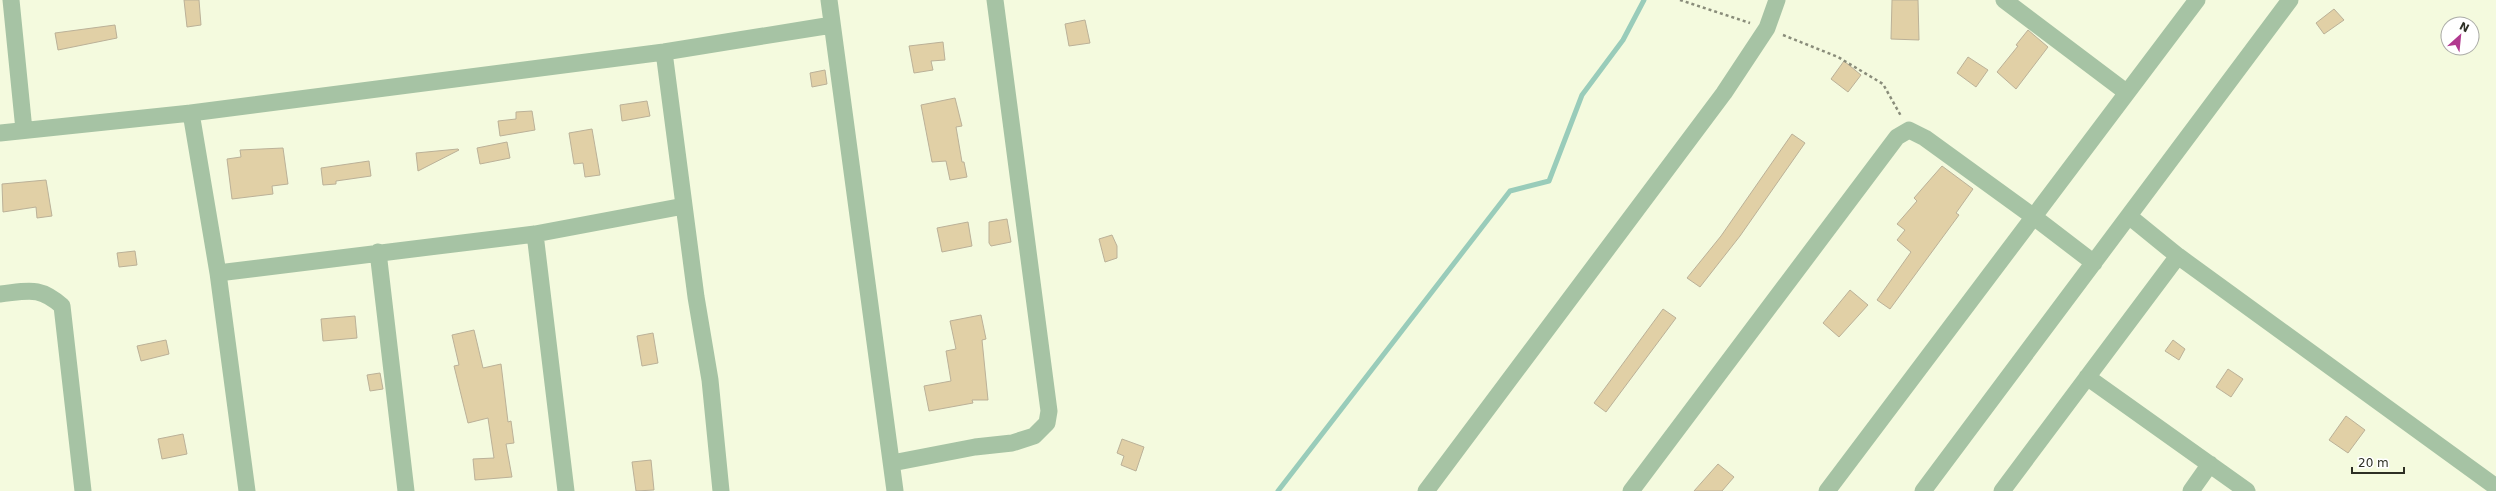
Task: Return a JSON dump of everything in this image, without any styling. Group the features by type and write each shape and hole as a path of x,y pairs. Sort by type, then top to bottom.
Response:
{"street":[{"path":"11,0 24,130"},
{"path":"829,0 892,463 894,491"},
{"path":"892,463 975,447 1012,443 1034,436 1046,423 1048,417 1049,411 995,0"},
{"path":"1426,491 1724,93 1767,28 1777,0"},
{"path":"2004,0 2126,92"},
{"path":"1827,491 2126,92 2198,0"},
{"path":"1923,491 2130,217 2290,0"},
{"path":"0,133 190,112 664,52 832,25"},
{"path":"664,52 696,297 710,380 721,491"},
{"path":"190,112 218,273 247,491"},
{"path":"1631,491 1897,137 1909,130 1924,138 2034,216 2094,263"},
{"path":"218,273 378,252 535,234 684,206"},
{"path":"2130,217 2178,256 2496,487"},
{"path":"535,234 566,491"},
{"path":"378,252 406,491"},
{"path":"2002,491 2178,256"},
{"path":"0,294 31,291 48,294 62,306 83,491"},
{"path":"2087,377 2247,491"},
{"path":"2191,491 2210,464"}],"path":[{"path":"1680,0 1767,28 1838,57 1883,84 1909,130"}],"building":[{"path":"184,0 199,0 201,25 187,27"},
{"path":"1892,0 1918,0 1919,40 1891,39"},
{"path":"2334,9 2344,20 2324,34 2316,23"},
{"path":"1085,20 1090,43 1069,46 1065,24"},
{"path":"115,25 117,38 58,50 55,33"},
{"path":"2028,30 2048,47 2016,89 1997,72 2018,46 2016,45"},
{"path":"943,42 945,60 931,61 933,70 914,73 909,46"},
{"path":"1968,57 1988,70 1976,87 1957,73"},
{"path":"1844,61 1861,75 1848,92 1831,79"},
{"path":"825,70 827,84 812,87 810,73"},
{"path":"955,98 962,126 956,127 962,162 964,162 967,177 950,180 946,161 932,162 921,105"},
{"path":"647,101 650,116 622,121 620,105"},
{"path":"532,111 535,130 500,136 498,121 516,119 516,112"},
{"path":"592,129 600,175 585,177 583,163 574,164 569,133"},
{"path":"1792,134 1805,143 1740,236 1700,287 1687,278 1721,236"},
{"path":"507,142 510,158 480,164 477,148"},
{"path":"283,148 288,184 272,186 273,194 232,199 227,159 241,157 240,150"},
{"path":"459,150 418,171 416,153"},
{"path":"369,161 371,176 336,181 336,184 323,185 321,168"},
{"path":"1942,166 1973,189 1956,213 1959,215 1890,309 1877,300 1911,252 1897,240 1905,230 1897,224 1917,201 1914,198"},
{"path":"46,180 52,216 37,218 36,207 3,212 2,184"},
{"path":"1007,219 1011,242 991,246 989,243 989,222"},
{"path":"968,222 972,246 942,252 937,228"},
{"path":"1112,235 1117,246 1117,258 1105,262 1099,239"},
{"path":"135,251 137,265 119,267 117,253"},
{"path":"1850,290 1868,305 1839,337 1823,323"},
{"path":"1663,309 1676,318 1606,412 1594,403"},
{"path":"981,315 986,339 982,340 988,400 972,400 973,403 929,411 924,386 951,381 946,351 956,349 950,321"},
{"path":"355,316 357,338 323,341 321,319"},
{"path":"474,330 483,368 501,364 508,422 511,421 514,443 506,444 512,477 475,480 473,459 494,458 488,418 468,423 454,366 459,365 452,335"},
{"path":"653,333 658,363 642,366 637,336"},
{"path":"166,340 169,354 141,361 137,346"},
{"path":"2173,340 2185,349 2179,360 2165,351"},
{"path":"2228,369 2243,379 2231,397 2216,387"},
{"path":"380,373 383,389 370,391 367,375"},
{"path":"2346,416 2365,430 2348,453 2329,440"},
{"path":"183,434 187,454 162,459 158,439"},
{"path":"1122,439 1144,447 1136,471 1121,465 1124,456 1117,453"},
{"path":"651,460 654,490 636,491 632,462"},
{"path":"1718,464 1734,477 1722,491 1694,491"}],"waterway":[{"path":"1278,491 1510,191 1549,181 1582,95 1623,40 1644,0"}]}
